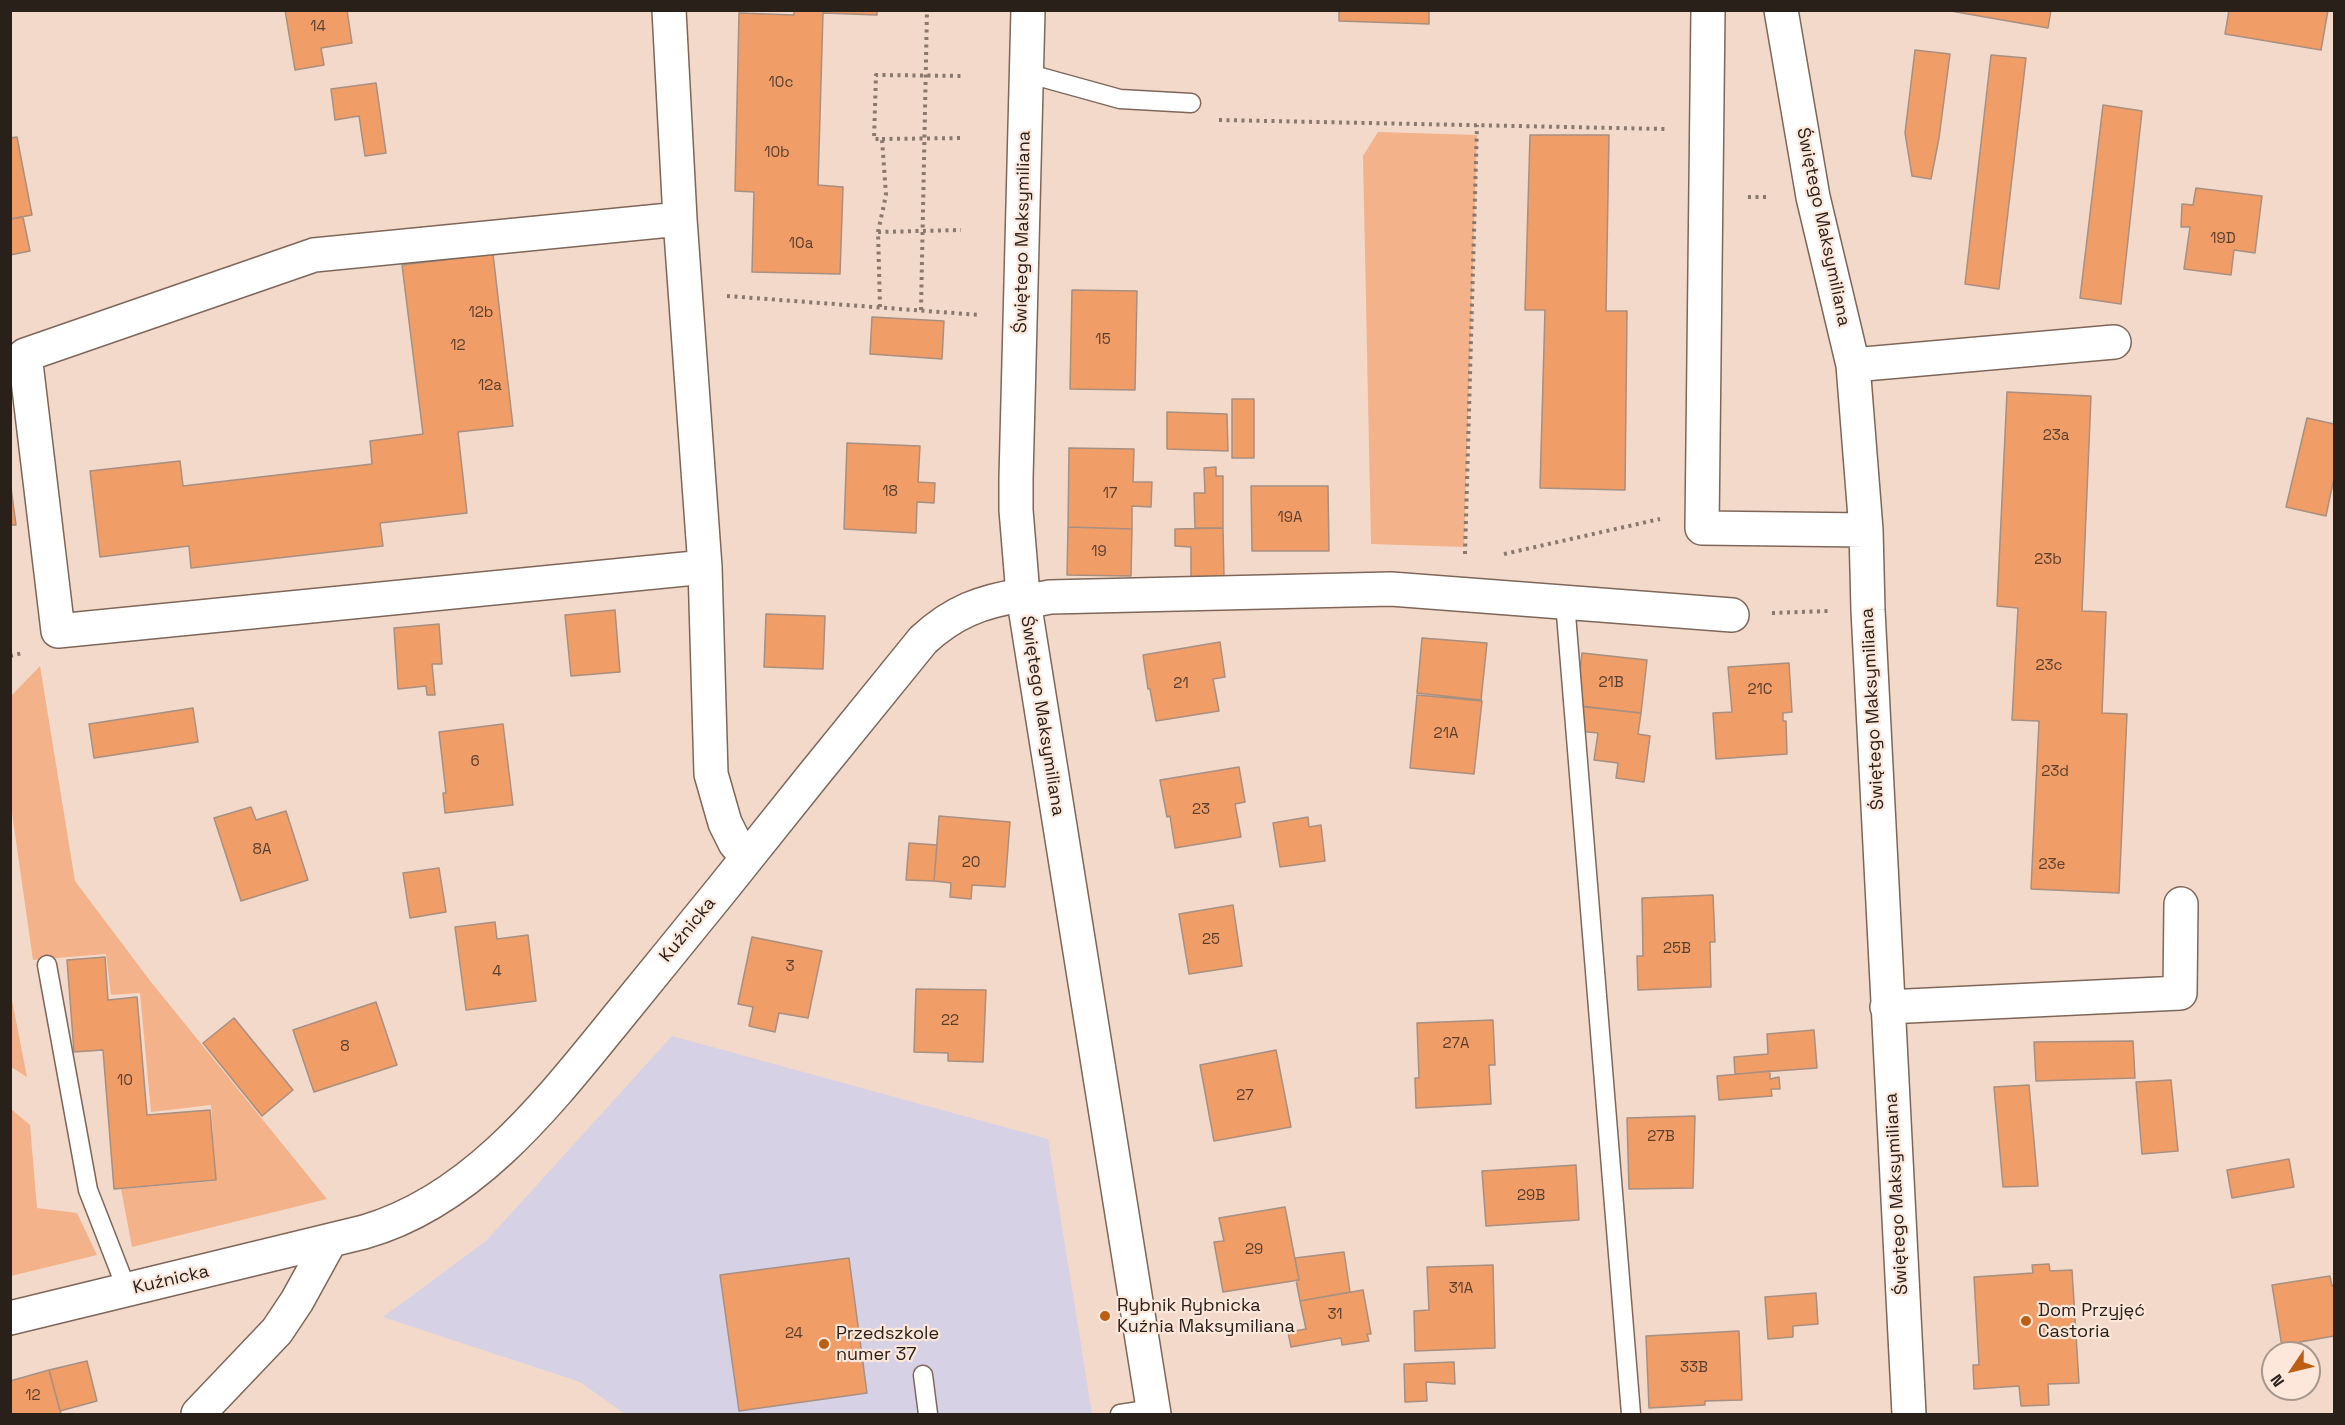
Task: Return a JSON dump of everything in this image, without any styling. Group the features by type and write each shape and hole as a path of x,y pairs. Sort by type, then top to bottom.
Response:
{"street":[{"path":"669,10 680,219 705,567 711,774 725,823 735,843 747,858"},
{"name":"Świętego Maksymiliana","path":"1028,10 1016,478 1016,510 1023,598 1154,1412"},
{"path":"1708,10 1702,528 1866,530"},
{"name":"Świętego Maksymiliana","path":"1780,10 1813,197 1853,365 1866,530 1887,1007 1909,1414"},
{"path":"680,219 314,255 26,355 58,631 705,567"},
{"path":"1853,365 2114,342"},
{"name":"Kuźnicka","path":"10,1318 378,1228 415,1213 452,1190 494,1156 579,1064 910,656 940,624 960,612 981,604 1023,598 1391,588 1732,615"},
{"path":"1887,1007 2180,993 2181,904"},
{"path":"198,1414 277,1330 297,1301 330,1241"}],"lane":[{"path":"1026,73 1120,99 1191,103"},
{"path":"1565,602 1632,1414"},
{"path":"47,965 88,1190 128,1290"},
{"path":"923,1375 928,1414"},
{"path":"1120,1414 1154,1412"}],"path":[{"path":"921,310 927,10"},
{"path":"964,138 874,139 876,75 965,76"},
{"path":"1214,120 1707,130"},
{"path":"1445,593 1467,572 1470,566 1464,552 1477,125"},
{"path":"880,307 878,232 886,195 882,139"},
{"path":"1706,196 1813,197"},
{"path":"878,232 961,230"},
{"path":"718,295 992,315"},
{"path":"1495,556 1648,520 1703,514"},
{"path":"1732,615 1868,610"}],"shaded area":[{"path":"1378,132 1477,135 1464,547 1371,544 1363,156"},
{"path":"40,666 75,881 151,982 327,1199 132,1247 121,1189 216,1181 211,1105 151,1112 140,993 111,995 106,954 33,960 11,806 10,697"},
{"path":"11,995 27,1077 11,1067"},
{"path":"672,1036 1048,1139 1092,1414 625,1414 580,1382 383,1317 486,1241"},
{"path":"11,1109 30,1125 37,1208 77,1213 97,1255 11,1276"}],"building":[{"path":"285,10 347,10 352,43 321,48 324,65 295,70"},
{"path":"794,10 877,10 877,15 823,13 818,185 843,187 840,274 752,272 754,192 735,191 739,13 794,15"},
{"path":"1339,10 1429,10 1429,24 1339,21"},
{"path":"1945,10 2051,10 2048,28"},
{"path":"2229,10 2328,10 2321,50 2225,34"},
{"path":"1915,50 1950,54 1931,179 1912,176 1905,133"},
{"path":"1991,55 2026,58 1999,289 1965,284"},
{"path":"376,83 386,153 365,156 359,116 335,120 331,89"},
{"path":"2103,105 2142,111 2121,304 2080,298"},
{"path":"1530,135 1609,135 1606,311 1627,311 1625,490 1540,488 1545,310 1525,310"},
{"path":"17,137 32,215 10,219 10,138"},
{"path":"2196,188 2262,196 2255,253 2234,250 2231,275 2184,269 2190,227 2181,227 2182,204 2193,205"},
{"path":"23,217 30,251 10,255 10,219"},
{"path":"493,254 513,426 458,432 467,513 380,523 383,546 191,568 189,546 100,557 90,471 180,461 183,486 372,464 370,441 423,434 402,265"},
{"path":"1072,290 1137,291 1135,390 1070,389"},
{"path":"872,317 944,321 942,359 870,354"},
{"path":"2007,392 2091,396 2082,611 2106,612 2102,713 2127,714 2119,893 2031,889 2039,721 2012,720 2018,608 1997,606"},
{"path":"1232,399 1254,399 1254,458 1232,458"},
{"path":"1167,412 1227,414 1228,451 1167,449"},
{"path":"2307,418 2334,424 2334,478 2326,516 2286,507"},
{"path":"847,443 920,446 918,482 935,483 934,503 917,502 916,533 844,529"},
{"path":"1069,448 1134,449 1133,482 1152,482 1151,507 1132,506 1132,529 1068,527"},
{"path":"1216,467 1216,476 1223,476 1223,528 1195,528 1194,493 1205,493 1204,468"},
{"path":"1251,486 1328,486 1329,551 1252,551"},
{"path":"11,488 16,525 10,525"},
{"path":"1068,527 1132,529 1131,576 1067,575"},
{"path":"1223,528 1224,577 1191,577 1191,547 1175,546 1175,529"},
{"path":"615,610 620,672 571,676 565,615"},
{"path":"766,614 825,616 823,669 764,667"},
{"path":"439,624 442,664 432,664 435,695 427,695 426,686 398,689 394,628"},
{"path":"1422,638 1487,643 1481,700 1417,693"},
{"path":"1220,642 1225,677 1213,679 1219,711 1156,721 1143,655"},
{"path":"1582,653 1647,660 1641,713 1576,706"},
{"path":"1789,663 1792,712 1783,713 1783,721 1786,721 1787,754 1716,759 1713,713 1732,712 1728,667"},
{"path":"1417,695 1482,701 1474,774 1410,768"},
{"path":"1581,706 1641,713 1638,734 1650,736 1644,782 1616,778 1618,763 1594,760 1598,733 1578,731"},
{"path":"193,708 198,742 94,758 89,724"},
{"path":"503,724 513,805 445,813 443,793 446,793 439,732"},
{"path":"1239,767 1245,802 1235,804 1241,837 1175,848 1170,816 1167,817 1160,780"},
{"path":"251,807 256,820 286,811 308,880 241,901 214,818"},
{"path":"939,816 1010,822 1005,887 972,885 971,899 950,897 951,883 934,881"},
{"path":"1308,817 1309,827 1321,825 1325,861 1280,867 1273,823"},
{"path":"909,843 937,845 934,881 906,880"},
{"path":"439,868 446,912 410,918 403,873"},
{"path":"1713,895 1715,942 1710,942 1711,987 1638,990 1637,956 1643,956 1642,898"},
{"path":"1233,905 1242,966 1189,974 1179,914"},
{"path":"495,922 497,939 528,935 536,1001 466,1010 455,927"},
{"path":"752,937 822,951 808,1018 779,1013 775,1032 749,1026 753,1007 738,1004"},
{"path":"105,957 108,1000 137,997 147,1115 210,1110 216,1180 114,1189 103,1050 74,1052 67,960"},
{"path":"916,989 986,990 983,1062 948,1061 948,1053 914,1052"},
{"path":"376,1002 397,1065 314,1092 293,1030"},
{"path":"234,1018 293,1090 262,1116 203,1043"},
{"path":"1493,1020 1495,1065 1489,1065 1491,1104 1416,1108 1415,1078 1419,1078 1417,1023"},
{"path":"1814,1030 1817,1068 1735,1074 1734,1057 1768,1054 1767,1034"},
{"path":"2133,1041 2135,1078 2036,1081 2034,1042"},
{"path":"1276,1050 1291,1127 1214,1141 1200,1065"},
{"path":"1770,1071 1770,1079 1779,1077 1780,1089 1771,1089 1772,1096 1719,1100 1717,1076"},
{"path":"2171,1080 2178,1151 2142,1154 2136,1082"},
{"path":"2029,1085 2038,1186 2003,1187 1994,1087"},
{"path":"1695,1116 1693,1188 1629,1189 1627,1118"},
{"path":"2289,1159 2294,1187 2232,1198 2227,1170"},
{"path":"1576,1165 1579,1220 1486,1226 1482,1171"},
{"path":"1285,1207 1299,1280 1223,1292 1214,1242 1224,1241 1219,1218"},
{"path":"1344,1252 1350,1292 1300,1301 1295,1258"},
{"path":"849,1258 867,1393 739,1411 720,1275"},
{"name":"Dom Przyjęć Castoria","path":"2049,1264 2050,1271 2072,1270 2079,1383 2048,1384 2049,1405 2021,1406 2019,1386 1974,1389 1973,1365 1979,1365 1974,1277 2033,1273 2032,1265"},
{"path":"1493,1265 1495,1348 1415,1351 1414,1311 1429,1310 1427,1267"},
{"path":"2330,1276 2332,1286 2334,1285 2334,1336 2306,1341 2281,1341 2272,1285"},
{"path":"1363,1290 1371,1334 1367,1334 1369,1341 1342,1345 1341,1338 1291,1347 1288,1332 1306,1329 1300,1301"},
{"path":"1816,1293 1818,1324 1793,1326 1793,1337 1768,1339 1765,1297"},
{"path":"1739,1331 1742,1400 1705,1401 1705,1405 1649,1408 1646,1336"},
{"path":"87,1361 97,1401 60,1411 49,1370"},
{"path":"1454,1362 1455,1384 1426,1382 1427,1401 1405,1402 1404,1364"},
{"path":"49,1370 61,1414 10,1414 10,1381"}],"place":[{"name":"Rybnik Rybnicka Kuźnia Maksymiliana","path":"1105,1316"},
{"name":"Dom Przyjęć Castoria","path":"2026,1321"},
{"name":"Przedszkole numer 37","path":"824,1344"}]}
